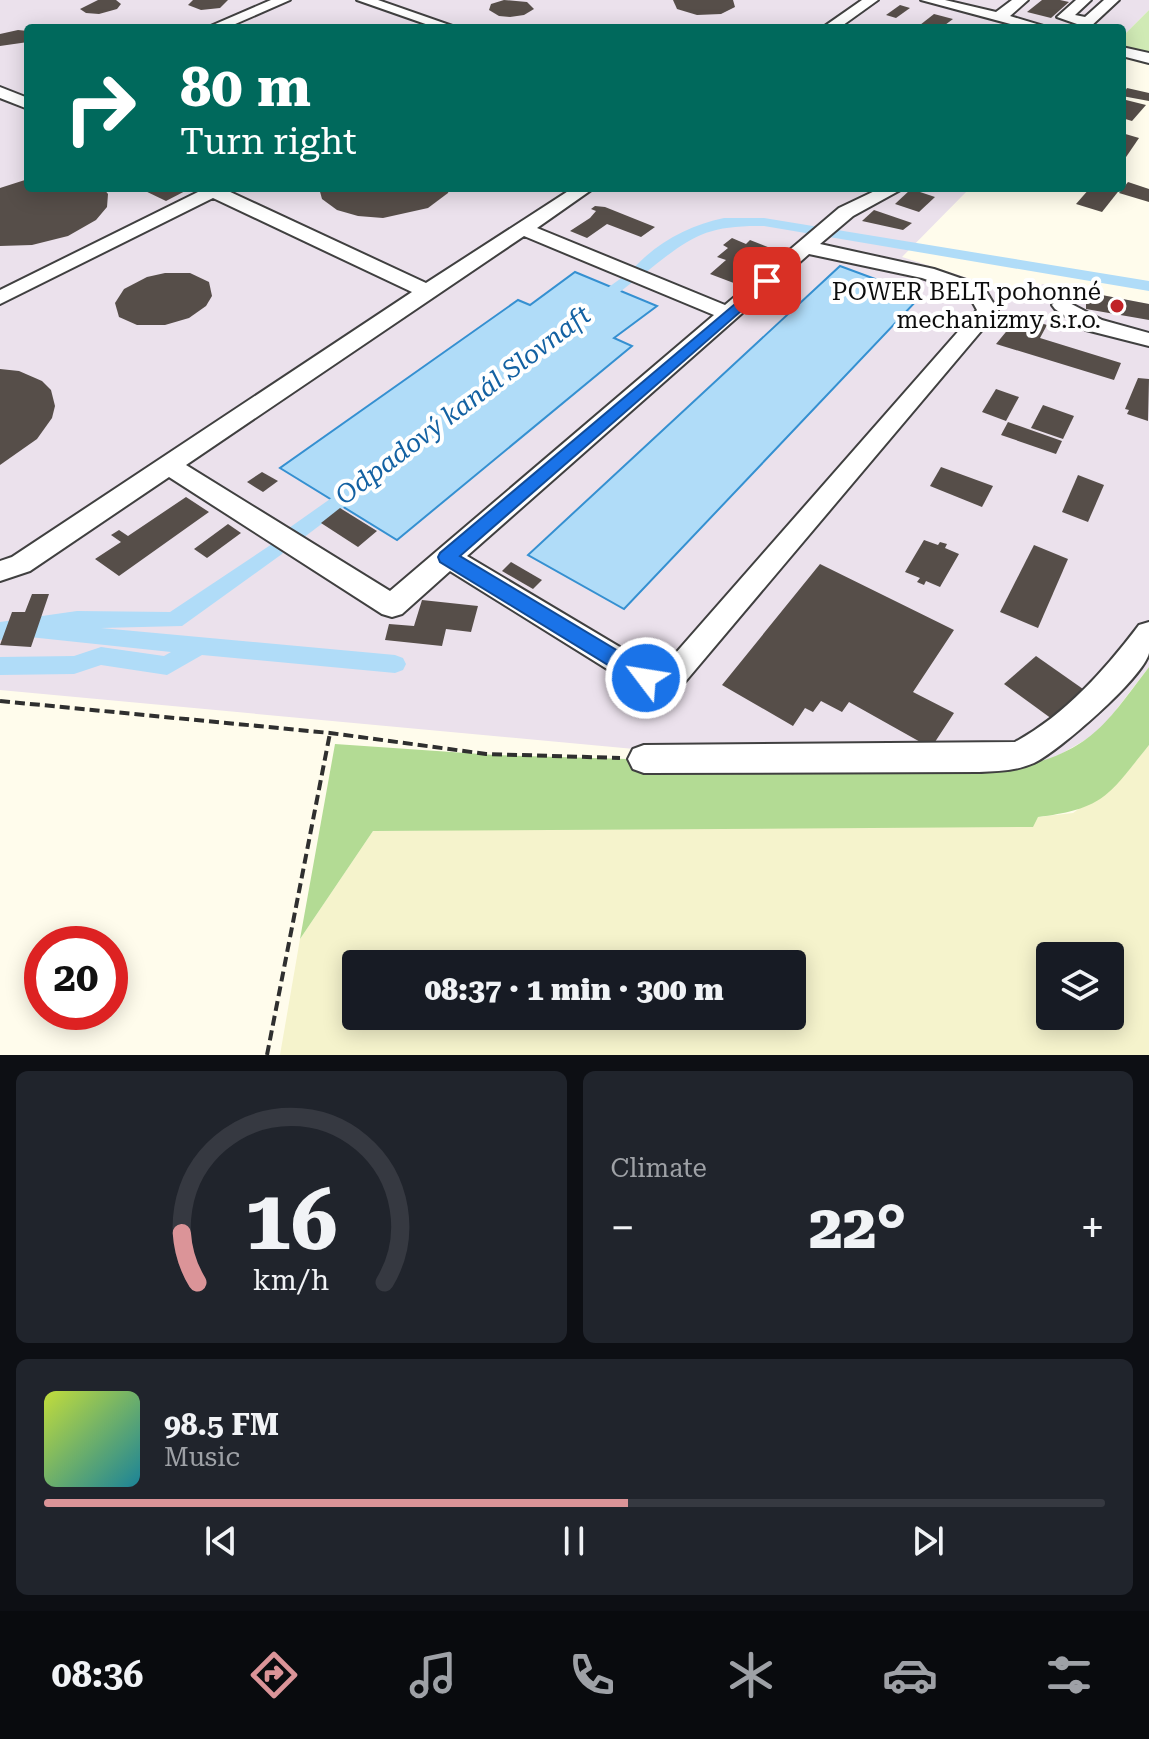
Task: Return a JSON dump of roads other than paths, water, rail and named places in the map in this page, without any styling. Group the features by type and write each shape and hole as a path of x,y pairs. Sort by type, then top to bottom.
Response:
{"lane":[{"path":"223,24 283,0"},
{"path":"364,0 439,24"},
{"path":"835,24 871,0"},
{"path":"928,0 1027,24"},
{"path":"999,17 1021,0"},
{"path":"1082,24 1064,17 1084,0"},
{"path":"1085,24 1112,0"},
{"path":"1126,52 1149,58"},
{"path":"0,92 24,102"},
{"path":"0,113 24,104"},
{"path":"0,298 207,192"},
{"path":"219,192 427,291"},
{"path":"0,571 21,564 579,192"},
{"path":"168,465 392,606 816,237 846,212 887,192"},
{"path":"523,229 729,314"},
{"path":"447,557 646,678 675,674 988,311 976,290 816,237"},
{"path":"1062,305 1094,325 1149,340"},
{"path":"644,759 714,752 979,758 1022,754 1076,716 1130,660 1149,633"}],"water":[{"path":"840,266 921,296 624,609 528,555"},
{"path":"575,272 657,306 614,338 632,346 397,540 280,468 518,300 530,305"}],"waterway":[{"name":"Odpadový kanál Slovnaft","path":"640,270 696,230 724,223 764,222 1149,286"},
{"name":"Odpadový kanál Slovnaft","path":"595,304 630,277"},
{"name":"Odpadový kanál Slovnaft","path":"296,533 357,487"},
{"name":"Odpadový kanál Slovnaft","path":"0,631 77,619 174,620 275,549"},
{"path":"23,629 395,664"},
{"path":"0,666 74,665 101,656 167,666 198,646"}],"place":[{"name":"POWER BELT pohonné mechanizmy s.r.o.","path":"1117,306"}]}
